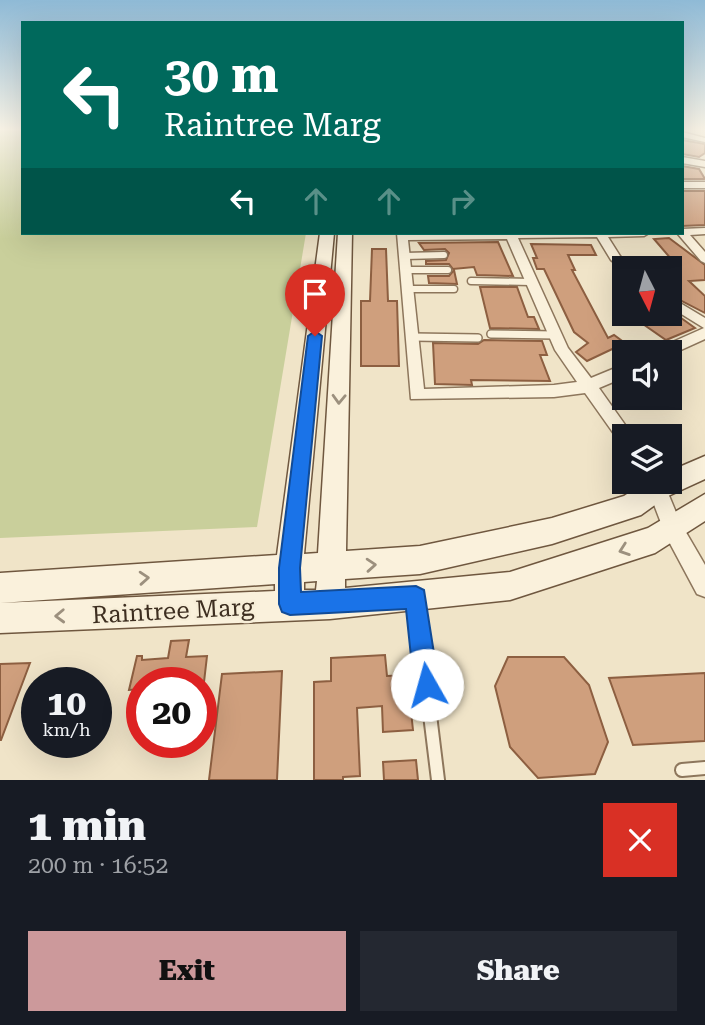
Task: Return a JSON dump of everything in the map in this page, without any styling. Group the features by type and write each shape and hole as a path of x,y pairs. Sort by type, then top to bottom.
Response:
{"main road":[{"path":"290,604 289,568 327,235"},
{"path":"330,604 345,235"},
{"name":"Raintree Marg","path":"682,475 705,467"},
{"name":"Raintree Marg","path":"1,588 420,560 552,531 632,506 645,494"},
{"name":"Raintree Marg","path":"0,618 330,604 416,598 510,586 654,539 673,530 705,506"}],"street":[{"path":"684,185 705,186"},
{"path":"684,232 705,232"},
{"path":"684,234 705,259"},
{"path":"556,235 402,235 417,395 521,394 589,386 612,376"},
{"path":"602,235 614,256"},
{"path":"511,236 569,363 616,424"},
{"path":"682,309 705,324"},
{"path":"682,344 705,333"},
{"path":"659,494 673,530 705,586"}],"lane":[{"path":"405,263 444,255"},
{"path":"405,263 448,270"},
{"path":"471,281 531,282"},
{"path":"408,289 454,289"},
{"path":"491,334 555,335"},
{"path":"412,337 478,338"},
{"path":"416,598 438,780"},
{"path":"682,770 705,768"}],"green space":[{"path":"0,165 21,165 21,235 306,235 257,527 0,538"}],"building":[{"path":"684,166 699,169 705,179 684,179"},
{"path":"684,191 705,191 705,225 684,226"},
{"path":"669,238 705,265 705,280 689,281 705,296 705,313 682,301 682,256 669,256 654,239"},
{"path":"498,242 513,276 477,275 474,267 453,269 449,264 426,264 426,261 446,260 449,253 445,249 424,250 419,243"},
{"path":"531,244 591,245 596,255 568,255 575,270 572,270 608,338 614,335 621,340 612,340 612,349 587,361 576,352 588,343 574,332 544,269 537,269 533,258 537,258"},
{"path":"372,249 386,249 388,301 397,301 399,366 361,366 361,301 370,301"},
{"path":"454,270 457,284 429,283 428,276 449,276"},
{"path":"480,287 517,287 528,317 534,317 539,329 490,328"},
{"path":"682,319 695,328 666,340 646,326 682,326"},
{"path":"484,340 542,341 547,355 540,355 550,381 471,380 472,385 435,384 433,343 478,344"},
{"path":"189,640 186,657 207,656 206,667 134,667 137,656 142,656 142,660 168,658 171,641"},
{"path":"385,655 387,676 407,675 413,730 383,732 382,706 357,708 360,776 343,777 343,780 314,780 314,682 331,681 331,658"},
{"path":"508,657 564,657 589,685 608,742 595,774 538,778 510,747 495,686"},
{"path":"30,663 28,667 21,667 21,687 1,740 0,740 0,664"},
{"path":"282,671 277,780 209,780 212,758 217,758 217,715 222,674"},
{"path":"705,673 705,741 633,745 609,678"},
{"path":"416,760 418,780 384,780 383,762"}],"route":[{"path":"315,336 289,568 290,604 416,598 427,685"}]}
